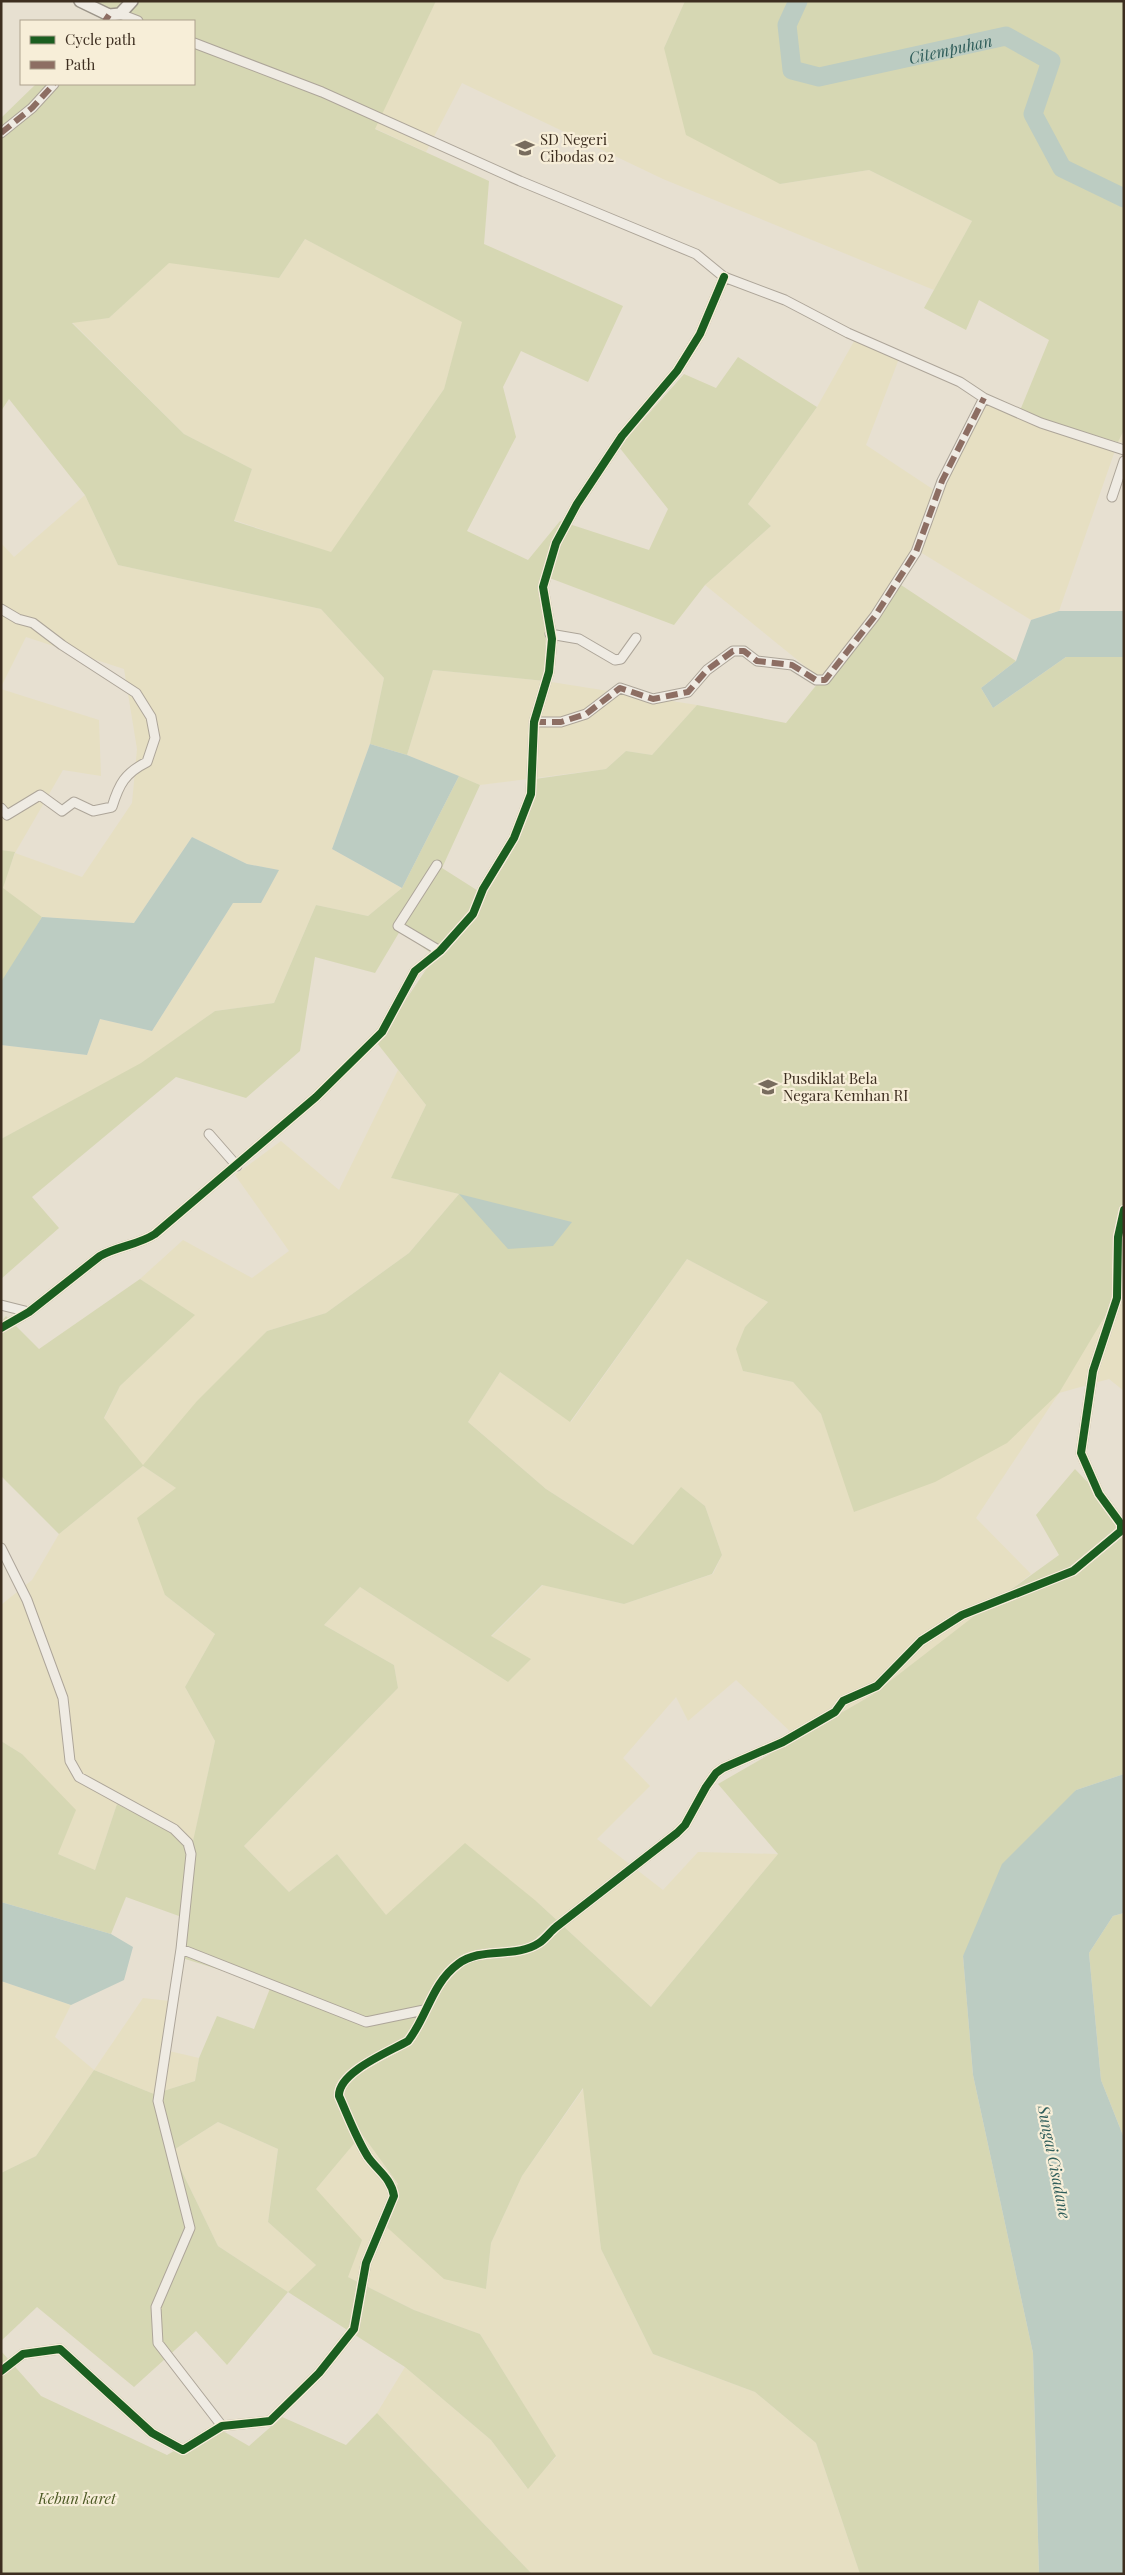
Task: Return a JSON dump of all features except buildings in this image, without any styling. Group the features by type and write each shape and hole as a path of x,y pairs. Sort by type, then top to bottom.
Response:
{"main road":[{"path":"80,1 112,17 132,1"}],"street":[{"path":"112,17 132,20"},
{"path":"195,43 322,92 520,181 696,254 724,277 785,300 848,333 960,382 984,398 1041,423 1124,450"},
{"path":"1,133 32,108 53,85"},
{"path":"1,1328 29,1312 100,1256 110,1250 144,1241 155,1234 316,1098 382,1032 415,971 440,951 473,914 484,889 514,838 533,783 534,722 549,672 552,638 542,587 556,543 577,504 622,436 677,371 700,334 724,277"},
{"path":"534,722 561,722 586,714 620,688 653,699 688,692 707,670 733,651 744,651 757,661 792,665 816,680 826,680 875,616 916,552 942,481 984,398"},
{"path":"1112,497 1124,461"},
{"path":"1,609 18,619 33,623 62,645 136,693 151,717 155,738 147,762 130,771 117,790 112,807 93,810 74,802 62,811 40,795 7,815 1,808"},
{"path":"550,634 579,639 615,660 621,659 636,638"},
{"path":"437,865 398,926 440,951"},
{"path":"210,1134 237,1166"},
{"path":"1,2370 23,2354 60,2349 152,2433 183,2450 222,2426 270,2421 319,2373 354,2328 366,2263 394,2196 392,2184 368,2156 339,2096 338,2089 347,2076 408,2041 415,2032 433,1992 457,1964 467,1958 482,1954 521,1950 539,1944 556,1927 677,1833 685,1825 706,1787 716,1773 723,1768 783,1742 835,1712 843,1702 877,1686 921,1642 962,1615 1073,1571 1121,1531 1121,1524 1099,1494 1081,1453 1093,1371 1117,1298 1118,1236 1124,1210"},
{"path":"1,1305 29,1312"},
{"path":"1,1548 27,1600 63,1698 70,1761 79,1777 174,1829 188,1843 191,1854 181,1950 158,2101 190,2228 156,2307 158,2343 222,2426"},
{"path":"181,1950 366,2022 424,2010"}],"shaded area":[{"path":"436,1 685,1 664,48 780,184 869,170 972,221 934,290 663,179 462,83 426,152 374,128"},
{"path":"305,239 463,321 444,389 331,553 234,520 252,469 184,434 72,322 109,318 169,262 279,278"},
{"path":"857,336 900,356 866,445 934,490 982,398 1118,442 1059,611 1031,620 912,547 898,583 821,679 705,585 771,526 748,504 817,407"},
{"path":"1124,430 1124,443 1118,442"},
{"path":"85,495 118,565 321,609 384,678 370,744 332,849 402,888 368,916 316,905 274,1003 215,1011 142,1063 1,1139 1,1045 87,1055 100,1019 152,1031 233,903 278,870 247,864 192,837 134,923 42,917 2,888 15,853 82,877 132,803 137,749 124,669 26,637 1,687 1,543 14,557"},
{"path":"433,670 545,681 697,705 652,755 626,751 606,769 480,785 407,755"},
{"path":"1,689 99,720 101,776 63,770 15,853 1,850"},
{"path":"398,1070 426,1105 391,1178 459,1194 409,1253 326,1313 267,1331 143,1466 104,1419 120,1386 194,1315 140,1279 183,1240 252,1278 289,1251 235,1175 281,1141 339,1190"},
{"path":"687,1259 768,1302 745,1327 743,1371 793,1382 821,1414 855,1512 1108,1311 1124,1293 1124,1391 1109,1379 1059,1393 976,1518 1031,1574 872,1695 797,1738 736,1680 688,1721 676,1697 623,1758 650,1786 597,1839 663,1890 698,1852 778,1854 651,2007 536,1901 386,1916 337,1854 289,1892 244,1846 398,1688 394,1665 324,1625 360,1587 508,1682 491,1637 543,1585 624,1604 713,1574 722,1555 705,1506 682,1488 633,1545 546,1489 468,1422 500,1372 571,1422"},
{"path":"143,1466 176,1488 165,1595 215,1634 185,1687 215,1741 193,1842 117,1804 95,1870 58,1854 22,1754 1,1741 1,1605 32,1580 59,1534"},
{"path":"1,1981 71,2005 55,2037 94,2070 36,2156 1,2173"},
{"path":"143,1998 170,2001 169,2051 199,2058 195,2081 154,2094 94,2070"},
{"path":"584,2088 601,2249 653,2354 755,2392 816,2443 860,2574 532,2574 377,2413 405,2367 491,2440 527,2488 556,2457 480,2334 414,2310 348,2277 316,2189 362,2133 398,2184 486,2289 491,2243 522,2176"},
{"path":"218,2122 278,2149 268,2222 316,2265 288,2292 218,2246 172,2151"}],"green space":[{"path":"91,1 436,1 375,129 489,181 484,244 623,306 588,382 521,351 503,387 516,437 467,531 528,560 560,521 649,550 668,509 619,447 684,374 716,388 738,357 817,407 748,504 771,526 705,585 674,625 547,577 545,681 433,670 407,755 370,744 384,678 321,609 118,565 85,495 9,399 1,411 1,118 35,85 195,85 195,20 99,20 111,9","holes":["305,239 462,322 444,389 331,552 234,521 252,469 184,434 72,323 109,318 169,263 279,278"]},
{"path":"685,1 1124,1 1124,430 1118,442 1019,413 1049,340 979,300 966,330 924,308 972,221 869,170 780,184 686,135 664,48"},
{"path":"898,583 1016,661 981,688 993,708 1066,657 1124,657 1124,1293 1108,1311 1059,1393 1007,1443 935,1482 854,1512 821,1414 793,1382 743,1371 736,1349 745,1327 768,1302 687,1259 570,1422 500,1372 468,1422 546,1489 633,1545 681,1487 705,1506 722,1555 712,1574 624,1604 542,1585 491,1636 531,1659 508,1682 360,1587 324,1625 394,1665 398,1688 244,1846 289,1892 337,1854 386,1915 465,1843 536,1901 651,2007 778,1854 718,1784 872,1695 973,1617 1059,1555 1036,1515 1075,1469 1124,1520 1124,1774 1076,1790 963,1956 973,2075 1033,2353 1039,2574 860,2574 816,2443 755,2392 653,2354 601,2249 583,2088 522,2176 491,2243 486,2289 444,2279 380,2221 398,2184 362,2134 316,2189 362,2240 348,2277 414,2310 480,2334 556,2456 528,2489 491,2440 405,2367 288,2292 227,2365 196,2331 134,2387 37,2307 1,2341 1,2173 36,2156 94,2070 154,2094 195,2081 199,2058 217,2016 254,2029 271,1986 179,1957 179,1916 126,1897 111,1934 1,1902 1,1741 22,1754 76,1810 58,1854 95,1870 117,1804 193,1841 215,1741 185,1687 215,1634 165,1595 137,1518 176,1488 143,1466 59,1534 1,1476 1,1322 6,1316 39,1349 140,1279 195,1315 120,1386 104,1418 143,1465 197,1401 267,1331 326,1313 409,1253 459,1194 391,1178 426,1105 377,1043 435,956 400,931 375,973 315,957 300,1051 246,1098 176,1077 32,1197 59,1228 1,1279 1,1139 141,1063 215,1011 274,1003 316,905 368,916 402,888 459,776 480,785 442,868 483,894 535,779 606,769 626,751 652,755 697,705 786,723","holes":["218,2122 278,2149 268,2222 316,2265 288,2292 218,2246 172,2151"]},
{"path":"1,850 15,852 3,888 42,917 1,986"},
{"path":"1124,1913 1124,2138 1101,2080 1089,1953 1113,1916"},
{"name":"Kebun karet","path":"1,2351 41,2396 167,2455 216,2427 249,2446 282,2417 346,2445 377,2413 532,2574 1,2574"}],"water":[{"path":"1059,611 1124,611 1124,657 1066,657 993,708 981,688 1016,661 1031,620"},
{"path":"370,744 407,755 459,776 402,888 332,849"},
{"path":"192,837 247,864 279,870 261,903 233,903 152,1031 100,1019 87,1055 1,1045 1,982 42,917 134,923"},
{"path":"459,1194 572,1222 553,1246 508,1249"},
{"name":"Sungai Cisadane","path":"1124,1774 1124,1913 1113,1916 1089,1953 1101,2080 1124,2138 1124,2574 1039,2574 1033,2353 973,2075 963,1956 1002,1864 1076,1790"},
{"path":"1,1902 111,1934 133,1947 124,1980 71,2005 1,1981"}],"waterway":[{"name":"Citempuhan","path":"798,1 787,25 792,70 819,77 1006,36 1051,61 1033,114 1062,168 1124,198"}],"marked path":[{"path":"106,20 109,15"},
{"path":"1,133 32,108 53,85"},
{"path":"534,722 561,722 586,714 620,688 653,699 688,692 707,670 733,651 744,651 757,661 792,665 816,680 825,680 875,616 916,552 942,481 984,398"}],"cycle path":[{"path":"1,1328 29,1312 100,1256 142,1241 155,1234 316,1097 382,1032 415,971 440,951 473,914 483,889 514,838 531,794 534,722 549,672 552,639 543,587 556,543 577,504 622,436 677,371 700,334 724,277"},
{"path":"1,2371 23,2354 60,2349 152,2433 183,2450 222,2426 270,2421 319,2373 354,2329 366,2263 394,2196 387,2179 364,2150 339,2096 341,2087 347,2079 366,2064 408,2041 415,2032 436,1990 449,1972 458,1964 477,1955 530,1948 539,1943 556,1927 677,1833 685,1825 706,1787 716,1773 723,1768 783,1742 835,1712 843,1701 877,1686 921,1641 962,1615 1073,1571 1121,1531 1121,1524 1099,1494 1081,1453 1093,1371 1117,1298 1118,1237 1124,1210"}],"place":[{"name":"SD Negeri Cibodas 02","path":"525,148"},
{"name":"Pusdiklat Bela Negara Kemhan RI","path":"768,1087"}]}
